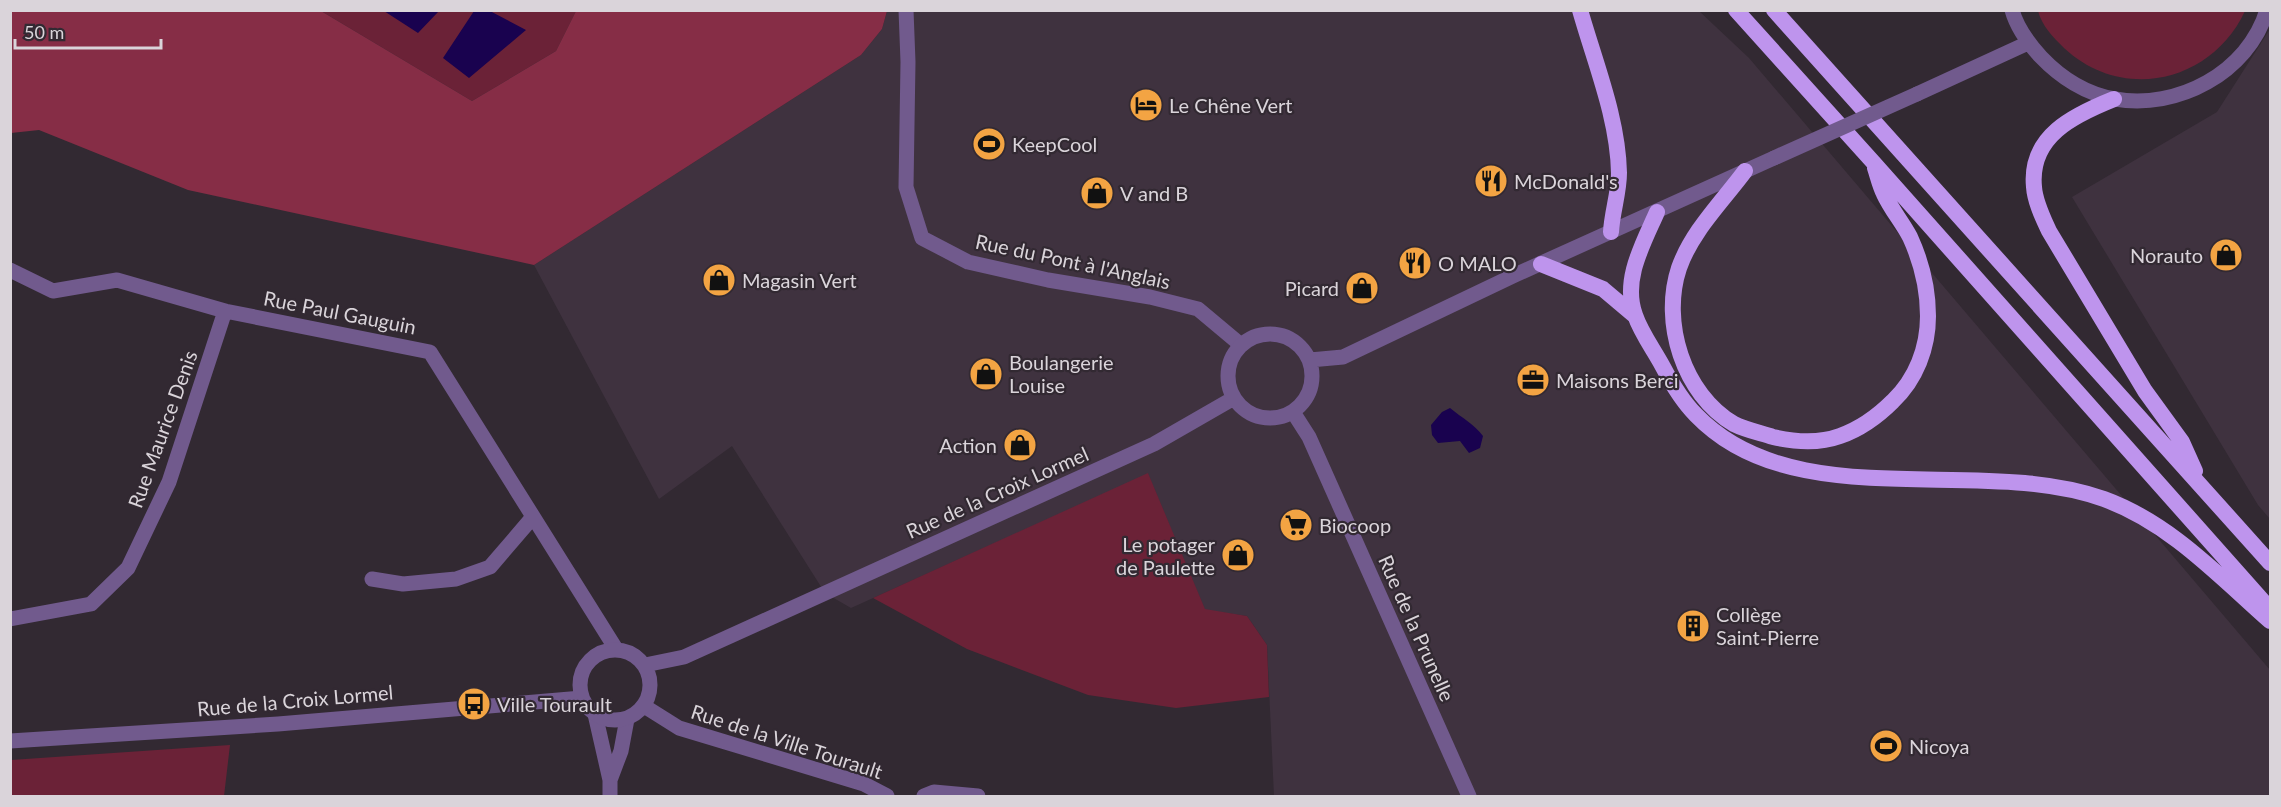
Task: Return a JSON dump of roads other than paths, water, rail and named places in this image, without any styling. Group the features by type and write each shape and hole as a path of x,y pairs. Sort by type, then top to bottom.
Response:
{"highway":[{"path":"1581,10 1618,151 1618,190 1611,232"},
{"path":"1736,10 2271,609"},
{"path":"1774,10 2271,563"},
{"path":"2114,99 2078,114 2049,137 2037,155 2034,187 2049,231 2145,391 2182,442 2202,486"},
{"path":"1745,171 1689,246 1679,269 1672,312 1676,338 1681,357 1693,383 1710,403 1734,423 1790,441 1815,441 1840,436 1860,427 1881,412 1902,393 1918,368 1926,343 1929,317 1922,267 1910,237 1884,193 1873,162"},
{"path":"1657,212 1634,268 1630,298 1635,316 1676,390 1695,415 1721,437 1746,451 1781,465 1812,471 1858,476 2034,484 2071,489 2105,499 2139,515 2170,534 2271,621"},
{"path":"1541,264 1603,289 1635,316"}],"street":[{"name":"Rue du Pont à l'Anglais","path":"906,10 908,62 906,187 922,238 968,262 1048,280 1150,297 1198,309 1240,345"},
{"path":"2012,10 2028,43 2052,69 2081,88 2114,99 2150,101 2186,93 2217,76 2238,58 2255,37 2267,10"},
{"path":"1310,360 1343,357 1541,264 2028,43"},
{"name":"Rue Paul Gauguin","path":"10,270 53,291 117,280 225,311 430,352 616,649"},
{"name":"Rue Maurice Denis","path":"10,619 91,604 128,568 169,482 225,311"},
{"path":"1266,334 1280,334 1293,339 1303,348 1310,360 1313,375 1311,389 1304,403 1281,418 1267,419 1254,416 1242,408 1234,398 1229,385 1230,362 1240,345 1252,338 1266,334"},
{"name":"Rue de la Croix Lormel","path":"645,665 684,657 1154,444 1234,398"},
{"name":"Rue de la Prunelle","path":"1293,412 1309,437 1469,796"},
{"path":"372,579 404,584 456,579 490,567 532,518"},
{"path":"616,649 627,651 645,665 651,686 649,697 636,714 627,719 605,719 587,707 579,686 586,665 594,656 616,649"},
{"name":"Rue de la Croix Lormel","path":"10,741 278,724 582,698"},
{"name":"Rue de la Ville Tourault","path":"644,706 679,728 864,784 887,796"},
{"path":"595,714 610,780 610,796"},
{"path":"610,780 621,751 627,719"},
{"path":"924,796 934,792 978,796"}],"place":[{"name":"Le Chêne Vert","path":"1146,105"},
{"name":"KeepCool","path":"989,144"},
{"name":"McDonald's","path":"1491,181"},
{"name":"V and B","path":"1097,193"},
{"name":"Norauto","path":"2226,255"},
{"name":"O MALO","path":"1415,263"},
{"name":"Magasin Vert","path":"719,280"},
{"name":"Picard","path":"1362,288"},
{"name":"Boulangerie Louise","path":"986,374"},
{"name":"Maisons Berci","path":"1533,380"},
{"name":"Action","path":"1020,445"},
{"name":"Biocoop","path":"1296,525"},
{"name":"Le potager de Paulette","path":"1238,555"},
{"name":"Collège Saint-Pierre","path":"1693,626"},
{"name":"Ville Tourault","path":"474,704"},
{"name":"Nicoya","path":"1886,746"}]}
